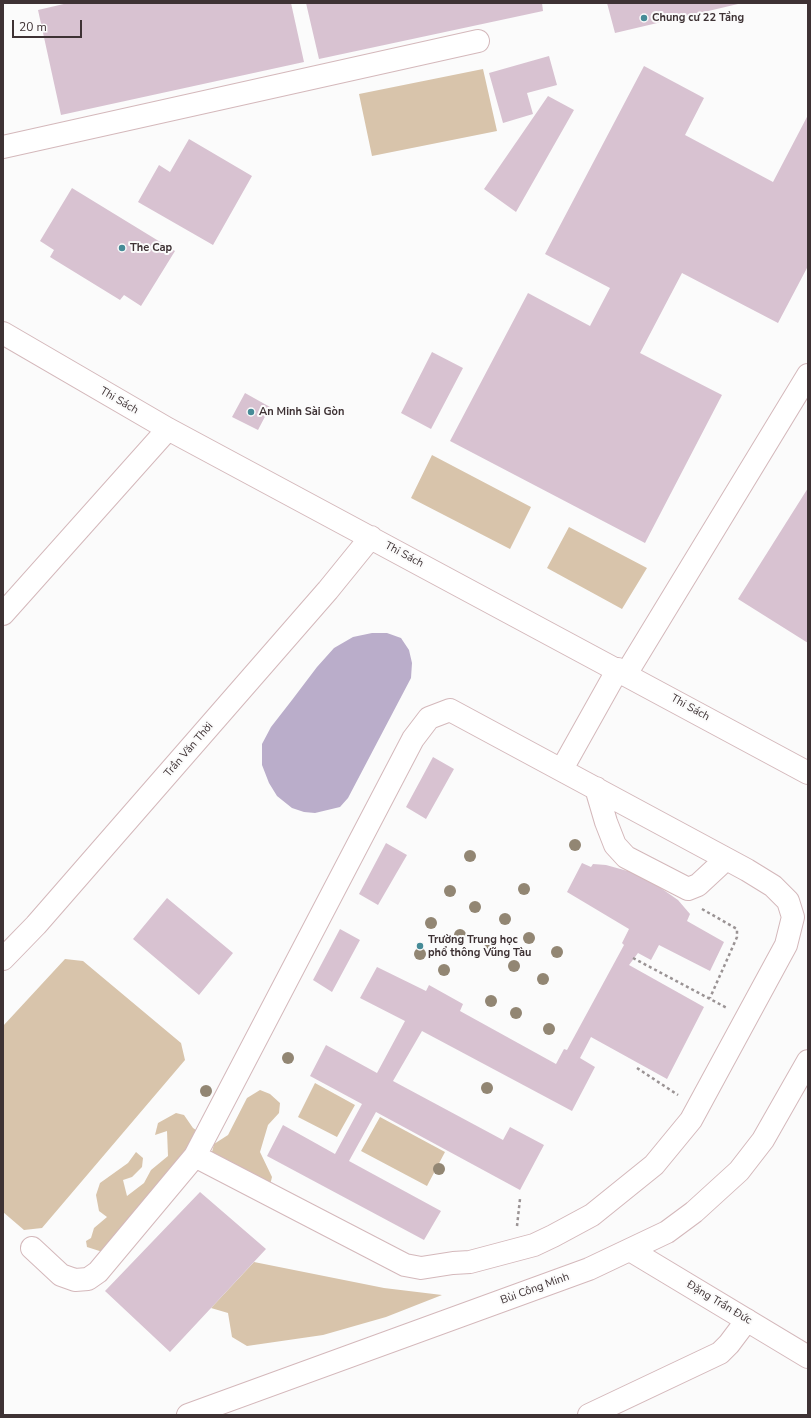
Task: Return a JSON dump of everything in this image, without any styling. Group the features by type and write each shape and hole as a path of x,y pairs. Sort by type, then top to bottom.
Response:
{"street":[{"path":"3,147 478,41"},
{"name":"Thi Sách","path":"3,332 168,428 808,773"},
{"path":"562,769 808,375"},
{"path":"3,614 168,428"},
{"name":"Trần Văn Thời","path":"3,959 36,925 323,596 371,537"},
{"path":"32,1248 61,1275 75,1280 88,1279 98,1272 195,1156 413,739 429,718 450,710 562,769 726,859 773,886 788,901 793,917 791,932 786,945 698,1109 673,1143 654,1165 592,1215 534,1245 470,1262 421,1268 405,1265 195,1156"},
{"path":"596,788 606,822 615,845 626,857 688,889 698,884 726,859"},
{"name":"Bùi Công Minh","path":"188,1415 589,1269 667,1232 694,1212 739,1171 763,1140 808,1061"},
{"name":"Đặng Trần Đức","path":"630,1250 808,1357"},
{"path":"589,1415 720,1353 729,1344 747,1320"}],"path":[{"path":"696,905 737,929 735,942 710,998"},
{"path":"633,958 710,998 746,1020"},
{"path":"637,1068 698,1109"}],"shaded area":[{"path":"483,69 497,131 372,156 359,94"},
{"path":"432,455 531,507 510,549 411,498"},
{"path":"569,527 647,568 622,609 547,568"},
{"path":"372,633 387,633 401,638 409,650 412,663 411,678 348,798 340,807 315,813 304,812 292,808 277,796 269,783 262,765 262,744 271,727 317,667 334,648 353,637"},
{"path":"65,959 83,961 181,1043 185,1060 42,1228 24,1230 3,1212 3,1026"},
{"path":"315,1083 355,1105 337,1137 298,1117"},
{"path":"260,1090 270,1094 280,1103 279,1113 268,1125 260,1152 272,1177 270,1185 235,1184 212,1152 214,1144 228,1135 247,1098"},
{"path":"176,1113 184,1115 193,1128 199,1132 109,1254 87,1247 86,1241 91,1238 94,1228 107,1217 99,1211 96,1195 100,1183 128,1163 136,1152 143,1158 142,1167 132,1177 123,1180 127,1196 144,1183 151,1170 168,1156 167,1131 155,1135 158,1123"},
{"path":"380,1117 445,1152 427,1186 361,1151"},
{"path":"254,1262 384,1288 442,1295 386,1317 323,1335 247,1346 232,1337 228,1313 211,1308"}],"building":[{"path":"68,3 291,3 304,62 61,115 38,10"},
{"path":"306,3 542,3 543,11 319,59"},
{"name":"Chung cư 22 Tầng","path":"607,3 738,3 738,4 615,33"},
{"path":"549,56 557,85 527,93 533,114 503,123 489,73"},
{"path":"644,66 704,98 685,135 773,182 808,115 808,266 778,323 682,273 640,353 722,395 645,543 450,441 528,293 590,326 610,288 545,254"},
{"path":"548,96 574,110 516,212 484,189"},
{"path":"189,139 252,176 213,245 138,202 159,165 170,172"},
{"path":"72,188 175,251 141,306 124,295 120,300 50,257 54,250 40,241"},
{"path":"432,352 463,368 431,429 401,413"},
{"name":"An Minh Sài Gòn","path":"245,393 270,407 258,430 232,417"},
{"path":"808,488 808,643 738,599"},
{"path":"433,757 454,769 426,819 406,807"},
{"path":"386,843 407,855 378,905 359,894"},
{"path":"582,863 591,867 593,864 606,865 642,875 678,900 690,914 687,921 724,942 710,971 659,945 651,960 638,953 629,965 704,1007 667,1079 591,1037 580,1058 595,1067 572,1111 422,1031 393,1081 503,1140 510,1127 544,1145 520,1190 376,1112 349,1161 441,1211 424,1240 267,1156 283,1125 335,1154 362,1104 310,1076 326,1045 377,1073 405,1021 360,998 377,967 426,991 429,985 463,1004 460,1011 556,1064 564,1049 567,1050 624,945 622,943 629,929 567,892"},
{"path":"167,898 233,953 199,995 133,939"},
{"path":"340,929 360,940 332,992 313,980"},
{"path":"200,1192 266,1249 170,1352 105,1291"}],"place":[{"name":"Chung cư 22 Tầng","path":"644,18"},
{"name":"The Cap","path":"122,248"},
{"name":"An Minh Sài Gòn","path":"251,412"},
{"name":"Trường Trung học phổ thông Vũng Tàu","path":"420,946"}]}
